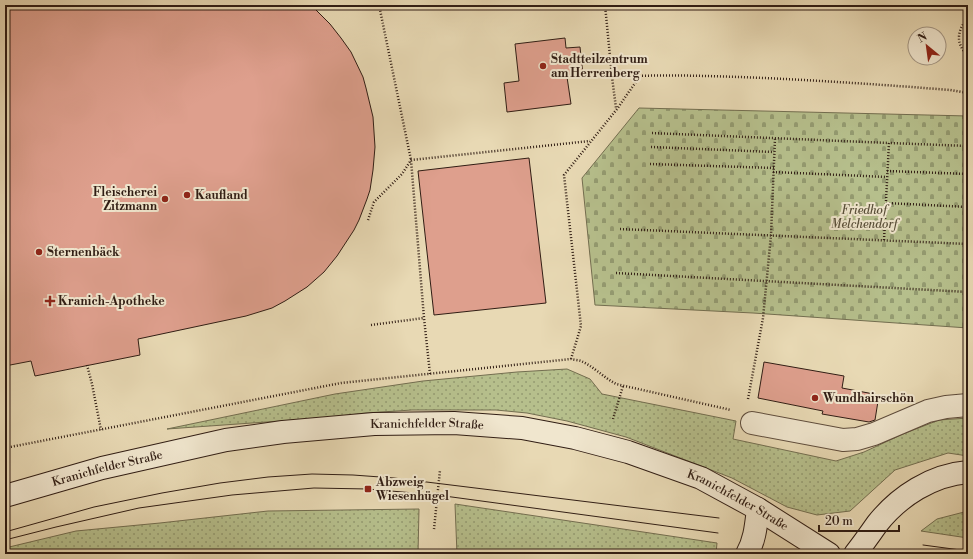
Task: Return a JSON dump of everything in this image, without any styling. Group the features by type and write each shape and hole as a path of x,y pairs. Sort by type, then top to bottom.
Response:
{"main road":[{"path":"749,419 843,440 857,439 874,434 928,411 946,407 968,405"},
{"name":"Kranichfelder Straße","path":"5,496 102,468 226,440 283,432 374,424 454,423 522,428 575,438 628,452 701,478 758,509 829,554"},
{"path":"856,554 878,523 895,505 913,491 933,480 968,472"},
{"path":"747,554 752,545 758,509"}],"path":[{"path":"379,5 411,160 430,374"},
{"path":"605,5 612,77 617,109"},
{"path":"968,17 960,30 959,43 968,56"},
{"path":"612,77 641,75 717,76 836,81 950,90 968,93"},
{"path":"571,359 581,326 564,175 617,109 641,75"},
{"path":"652,133 968,146"},
{"path":"5,448 341,383 571,359 590,366 616,384 749,419 763,318 771,235 775,138"},
{"path":"411,160 591,141"},
{"path":"884,240 889,143"},
{"path":"651,147 774,152"},
{"path":"368,220 374,202 402,174 411,160"},
{"path":"650,164 774,168"},
{"path":"888,171 968,174"},
{"path":"773,172 887,177"},
{"path":"886,203 968,208"},
{"path":"620,229 968,244"},
{"path":"616,273 968,292"},
{"path":"371,325 424,318"},
{"path":"87,365 101,430"},
{"path":"613,419 623,386"},
{"path":"434,529 440,470"}],"green space":[{"name":"Friedhof Melchendorf","path":"639,108 968,116 968,328 753,313 595,305 582,178"},
{"path":"567,369 590,379 602,394 736,421 733,439 836,461 864,452 903,434 939,420 968,418 968,456 948,453 895,470 850,511 817,515 787,507 732,478 626,437 567,421 527,413 496,410 412,410 167,429 335,394 423,381"},
{"path":"455,504 717,543 716,554 457,554"},
{"path":"419,509 418,554 5,554 5,548 76,531 268,511"},
{"path":"968,511 968,538 921,531 937,519"}],"building":[{"name":"Kaufland","path":"5,5 311,5 330,24 351,52 363,77 373,117 375,147 370,190 354,230 337,256 324,272 307,287 272,308 246,316 138,339 140,355 35,376 31,361 5,366"},
{"path":"565,38 566,48 580,47 583,75 567,77 571,104 507,112 504,83 519,81 515,44"},
{"path":"529,158 546,303 434,315 418,171"},
{"path":"764,362 844,376 842,388 879,395 875,420 869,422 822,414 823,411 758,398"}],"tram line":[{"path":"5,532 94,507 162,493 220,483 268,477 312,474 394,478 719,518"},
{"path":"5,540 139,508 232,495 314,488 368,489 437,495 718,533"},
{"path":"923,545 968,551"}],"place":[{"name":"Stadtteilzentrum am Herrenberg","path":"543,66"},
{"name":"Kaufland","path":"187,195"},
{"name":"Fleischerei Zitzmann","path":"165,199"},
{"name":"Sternenbäck","path":"39,252"},
{"name":"Kranich-Apotheke","path":"50,301"},
{"name":"Wundhairschön","path":"815,398"},
{"name":"Abzweig Wiesenhügel","path":"368,489"}]}
